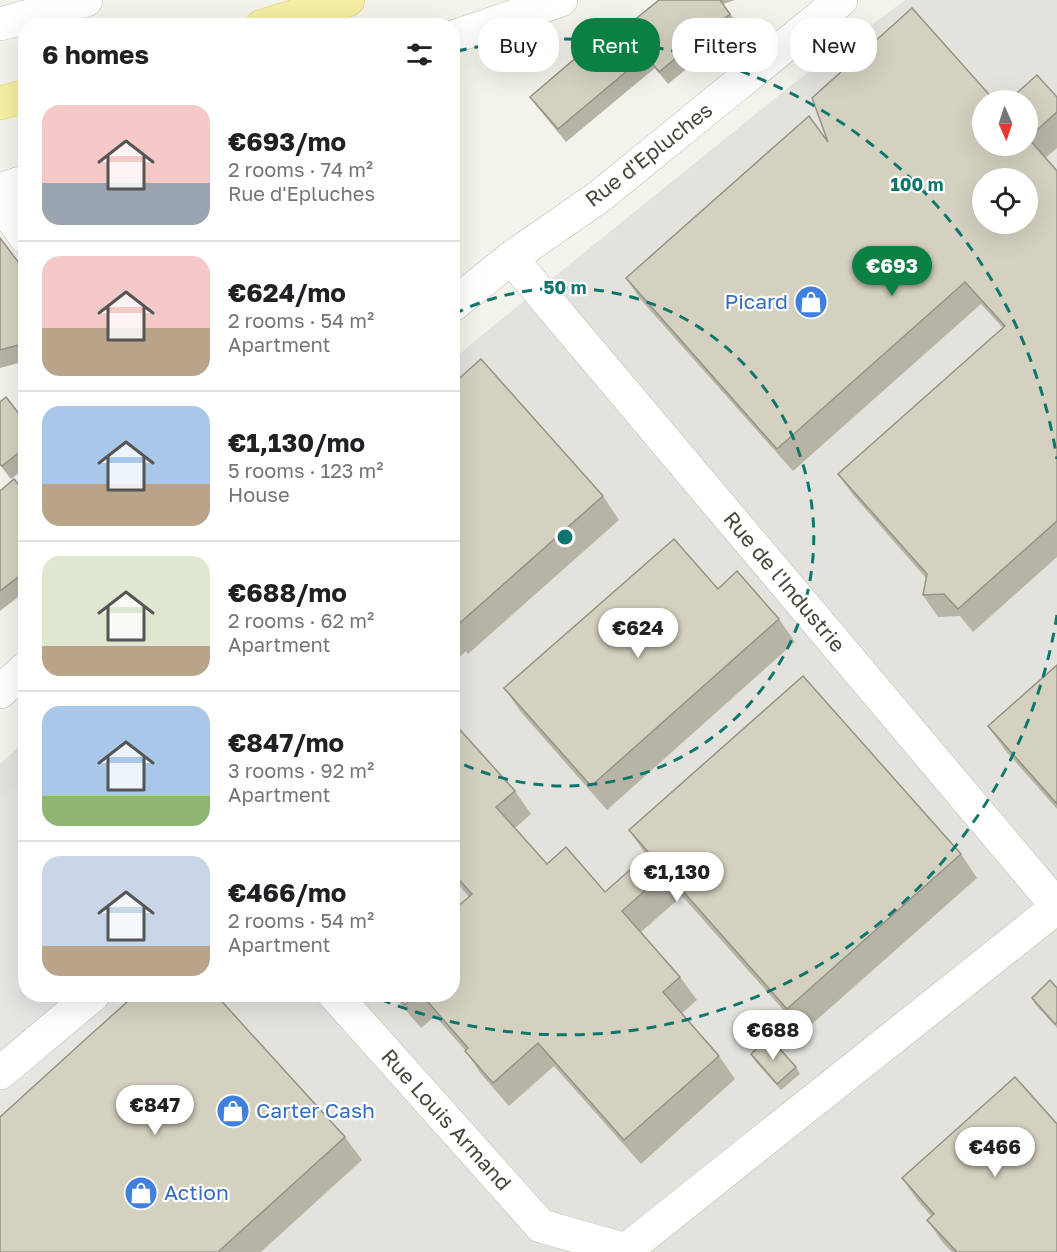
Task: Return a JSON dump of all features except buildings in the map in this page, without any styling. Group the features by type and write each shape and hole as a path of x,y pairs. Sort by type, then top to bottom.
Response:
{"main road":[{"path":"288,18 348,0"},
{"path":"0,103 18,98"}],"street":[{"path":"22,18 86,0"},
{"path":"460,35 561,0"},
{"name":"Rue d'Epluches","path":"460,299 511,258 600,196 841,0"},
{"path":"0,24 18,19"},
{"path":"0,190 18,184"},
{"path":"0,202 18,227"},
{"name":"Rue de l'Industrie","path":"511,258 1057,907"},
{"path":"0,692 18,675"},
{"path":"538,1239 626,1250 1057,907"},
{"path":"0,1073 84,1002"},
{"name":"Rue Louis Armand","path":"341,1002 538,1239"}],"shaded area":[{"path":"905,0 1057,0 1057,1252 0,1252 0,764 18,747 18,1002 460,1002 460,354 809,72 877,72 877,21"},
{"path":"18,784 18,1002 164,1002 0,1142 0,800"}],"place":[{"name":"Picard","path":"811,302"},
{"name":"Carter Cash","path":"233,1111"},
{"name":"Action","path":"141,1193"}]}
